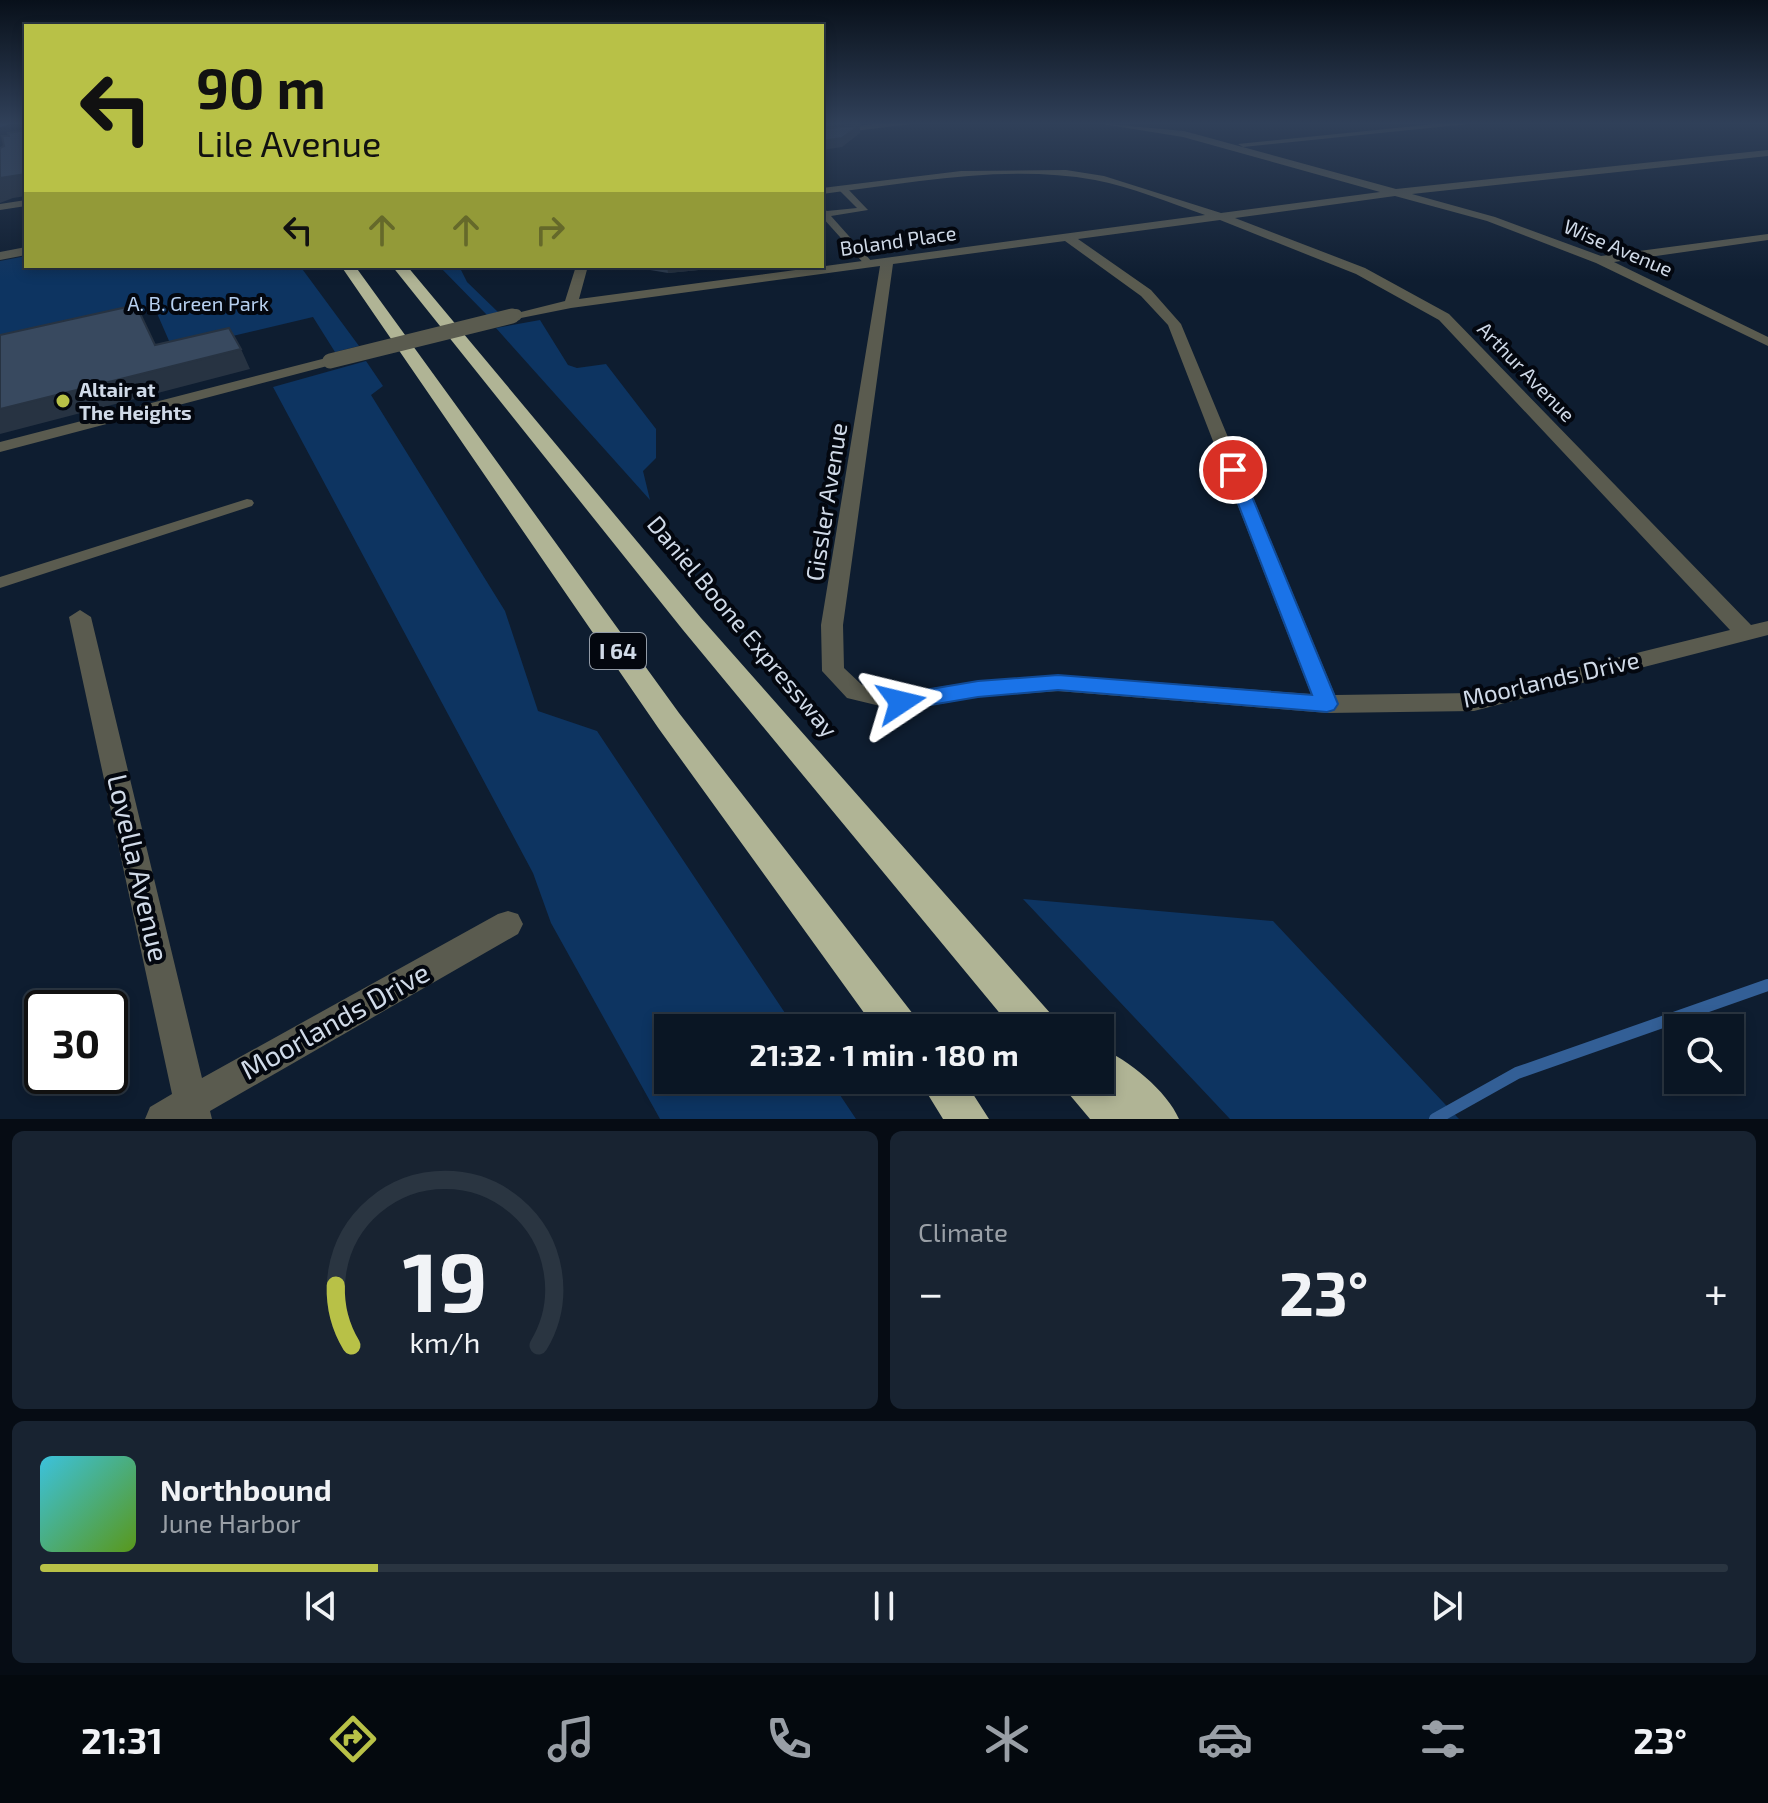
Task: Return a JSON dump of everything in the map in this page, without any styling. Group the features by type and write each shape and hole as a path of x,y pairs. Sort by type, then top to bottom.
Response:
{"highway":[{"name":"I 64","path":"349,268 661,710 889,1014"},
{"name":"Daniel Boone Expressway","path":"401,268 692,624 1025,1014"},
{"path":"974,956 1039,1014"},
{"path":"1114,1080 1158,1119"},
{"path":"949,1094 968,1119"},
{"path":"1095,1094 1117,1119"}],"street":[{"name":"Arthur Avenue","path":"824,191 988,175"},
{"name":"Arthur Avenue","path":"1080,175 1100,178 1291,239 1392,284 1444,317 1757,631"},
{"name":"Wise Avenue","path":"1338,175 1491,219 1600,260 1768,342"},
{"name":"Boland Place","path":"0,447 330,361 571,304 1400,192 1558,175"},
{"path":"1600,260 1768,237"},
{"path":"1069,238 1146,293 1174,324 1327,704"},
{"path":"0,256 24,251"},
{"name":"Gissler Avenue","path":"878,264 832,625 833,671 855,692 901,702"},
{"path":"571,304 581,268"},
{"name":"Lovella Avenue","path":"80,617 193,1111"},
{"name":"Moorlands Drive","path":"901,702 978,689 1058,683 1327,704 1474,702 1757,631"},
{"name":"Moorlands Drive","path":"162,1119 193,1111 508,924"}],"lane":[{"path":"824,213 864,210 843,189"},
{"path":"0,207 24,203"},
{"path":"824,214 878,264"},
{"path":"0,583 247,503"}],"green space":[{"name":"A. B. Green Park","path":"24,256 24,268 301,268 359,346 335,352 313,317 173,350 156,311 0,345 0,261"},
{"path":"441,268 460,268 467,282 498,312 487,315"},
{"path":"540,320 568,365 577,368 606,364 656,429 656,458 643,471 650,500 496,328"},
{"path":"366,361 383,386 371,395 505,611 538,711 597,731 786,1014 654,1014 654,1094 839,1094 856,1119 660,1119 551,923 533,873 273,387"},
{"path":"1023,899 1273,921 1459,1119 1230,1119"}],"building":[{"path":"136,305 155,345 229,328 241,349 0,409 0,335"}],"waterway":[{"path":"1435,1119 1517,1073 1768,985"}],"place":[{"name":"Altair at The Heights","path":"63,401"}],"route":[{"path":"901,702 978,689 1058,683 1327,704 1233,470"}]}
